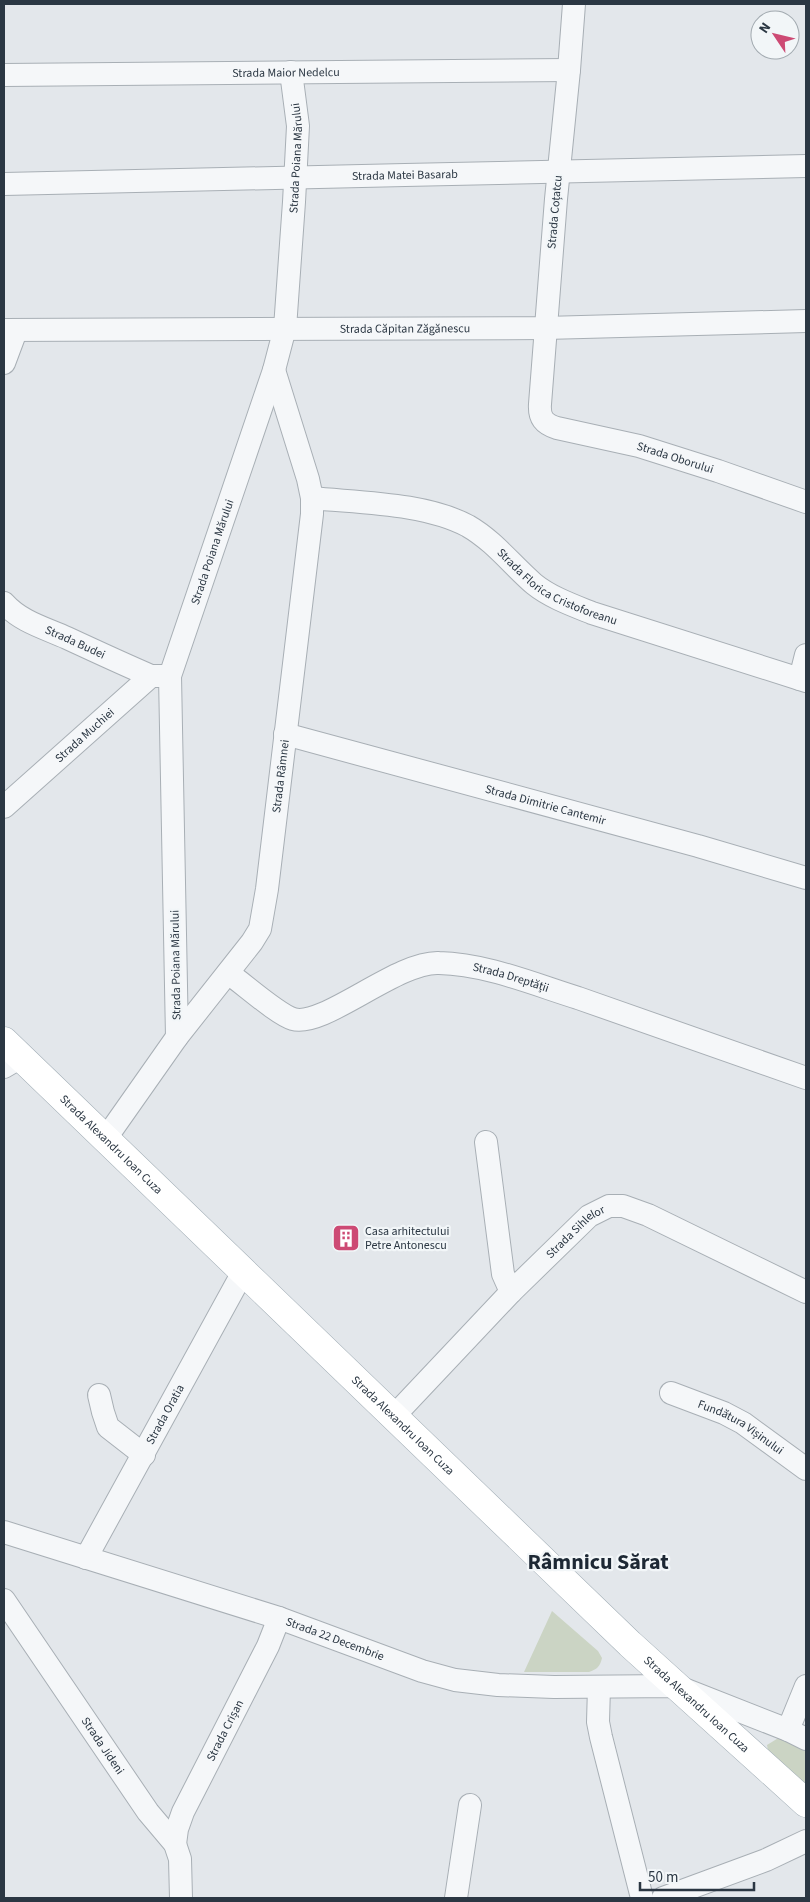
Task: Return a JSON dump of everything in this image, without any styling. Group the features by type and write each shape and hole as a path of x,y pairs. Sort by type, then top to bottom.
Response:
{"main road":[{"name":"Strada Alexandru Ioan Cuza","path":"9,1055 106,1138 630,1644 806,1803"}],"street":[{"name":"Strada Coțatcu","path":"542,420 540,413 545,328 574,4"},
{"name":"Strada Maior Nedelcu","path":"4,75 569,70"},
{"name":"Strada Poiana Mărului","path":"177,1036 160,676 274,370 285,328 298,126 292,72"},
{"name":"Strada Matei Basarab","path":"4,184 806,166"},
{"name":"Strada Căpitan Zăgănescu","path":"10,330 545,328 806,321"},
{"path":"4,363 10,330"},
{"name":"Strada Râmnei","path":"106,1138 177,1036 228,973 260,929 278,804 312,498 308,479 274,370"},
{"name":"Strada Oborului","path":"542,420 548,425 557,428 639,446 806,502"},
{"name":"Strada Florica Cristoforeanu","path":"312,498 421,509 449,518 468,526 491,542 535,585 566,602 601,616 803,680"},
{"name":"Strada Budei","path":"4,603 9,609 33,625 160,676"},
{"path":"803,680 806,655"},
{"name":"Strada Muchiei","path":"4,807 160,676"},
{"name":"Strada Dimitrie Cantemir","path":"285,734 698,846 806,878"},
{"name":"Strada Dreptății","path":"228,973 281,1013 292,1019 301,1020 322,1014 404,971 420,965 438,962 466,966 540,986 643,1020 806,1078"},
{"path":"486,1142 503,1274 512,1292"},
{"name":"Strada Sihlelor","path":"394,1416 512,1292 589,1216 609,1206 623,1206 648,1215 806,1292"},
{"name":"Strada Oratia","path":"86,1558 243,1272"},
{"name":"Fundătura Vișinului","path":"671,1393 724,1413 743,1423 806,1468"},
{"path":"99,1395 108,1428 144,1455"},
{"name":"Strada 22 Decembrie","path":"4,1532 279,1618 422,1671 455,1680 498,1685 676,1686"},
{"name":"Strada Jideni","path":"4,1600 143,1804 175,1844 180,1858 181,1898"},
{"name":"Strada Crișan","path":"175,1844 183,1812 268,1646 279,1618"},
{"path":"676,1686 797,1734 806,1686"},
{"path":"599,1687 598,1722 601,1737 642,1898"},
{"path":"456,1898 470,1805"},
{"path":"663,1898 751,1866 806,1841"}],"green space":[{"path":"552,1611 598,1651 602,1658 596,1669 589,1672 524,1672"},
{"path":"780,1737 806,1751 806,1792 769,1756 767,1745"}],"place":[{"name":"Casa arhitectului Petre Antonescu","path":"346,1238"}],"district":[{"name":"Râmnicu Sărat","path":"598,1562"}]}
